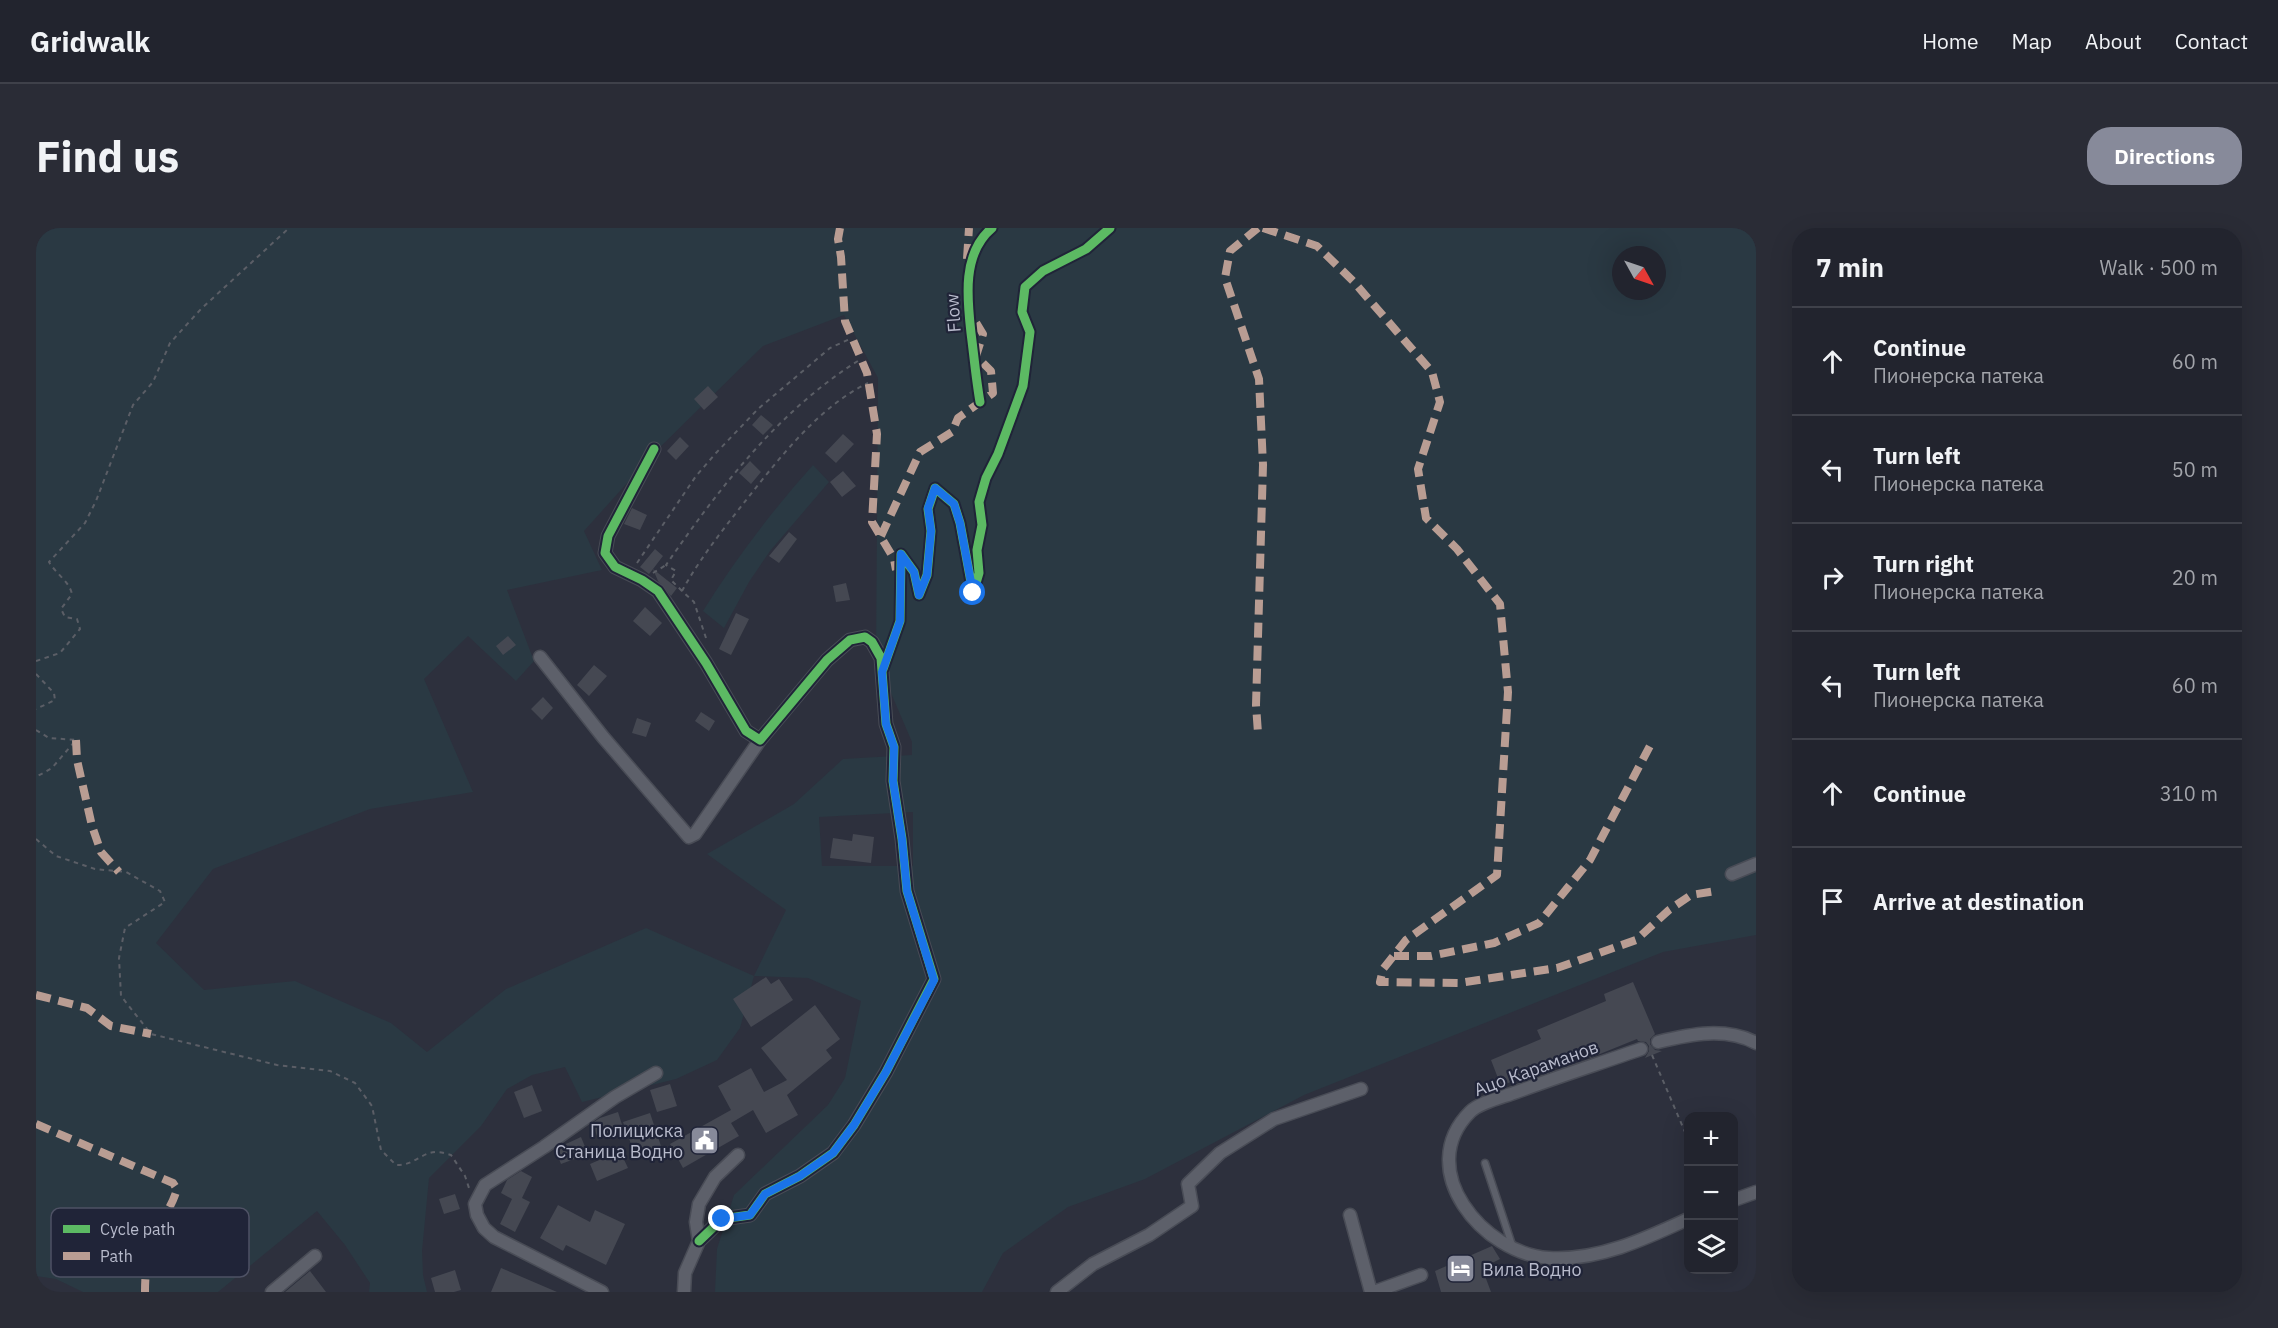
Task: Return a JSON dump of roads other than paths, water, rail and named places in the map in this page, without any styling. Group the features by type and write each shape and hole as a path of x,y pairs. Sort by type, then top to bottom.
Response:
{"street":[{"path":"654,449 608,536 605,553 615,567 642,580 658,591 706,663 746,731 760,740"},
{"path":"540,657 603,737 689,837 694,834 760,740 827,660 850,640 866,637 872,642 881,658 886,724 894,747 893,781 907,891 934,980 886,1072 854,1125 833,1153 800,1176 765,1194 750,1215 722,1219 699,1240 685,1273 684,1292"},
{"path":"1732,874 1756,864"},
{"path":"1659,1042 1679,1037 1720,1033 1743,1036 1756,1043"},
{"name":"Ацо Караманов","path":"1646,1052 1498,1098 1472,1111 1455,1132 1449,1154 1449,1169 1461,1200 1478,1225 1512,1247 1548,1258 1591,1254 1637,1243 1684,1222"},
{"path":"602,1292 494,1237 484,1228 477,1215 475,1204 484,1185 544,1147 615,1097 656,1073"},
{"path":"1057,1292 1093,1264 1149,1235 1192,1206 1188,1184 1220,1153 1274,1119 1361,1089"},
{"path":"699,1240 696,1222 699,1204 715,1177 738,1155"},
{"path":"1738,1199 1756,1192"},
{"path":"1350,1215 1373,1292 1421,1275"},
{"path":"272,1292 315,1256"}],"lane":[{"path":"1485,1163 1512,1247"}],"place":[{"name":"Полициска Станица Водно","path":"704,1140"},
{"name":"Вила Водно","path":"1461,1269"}]}
